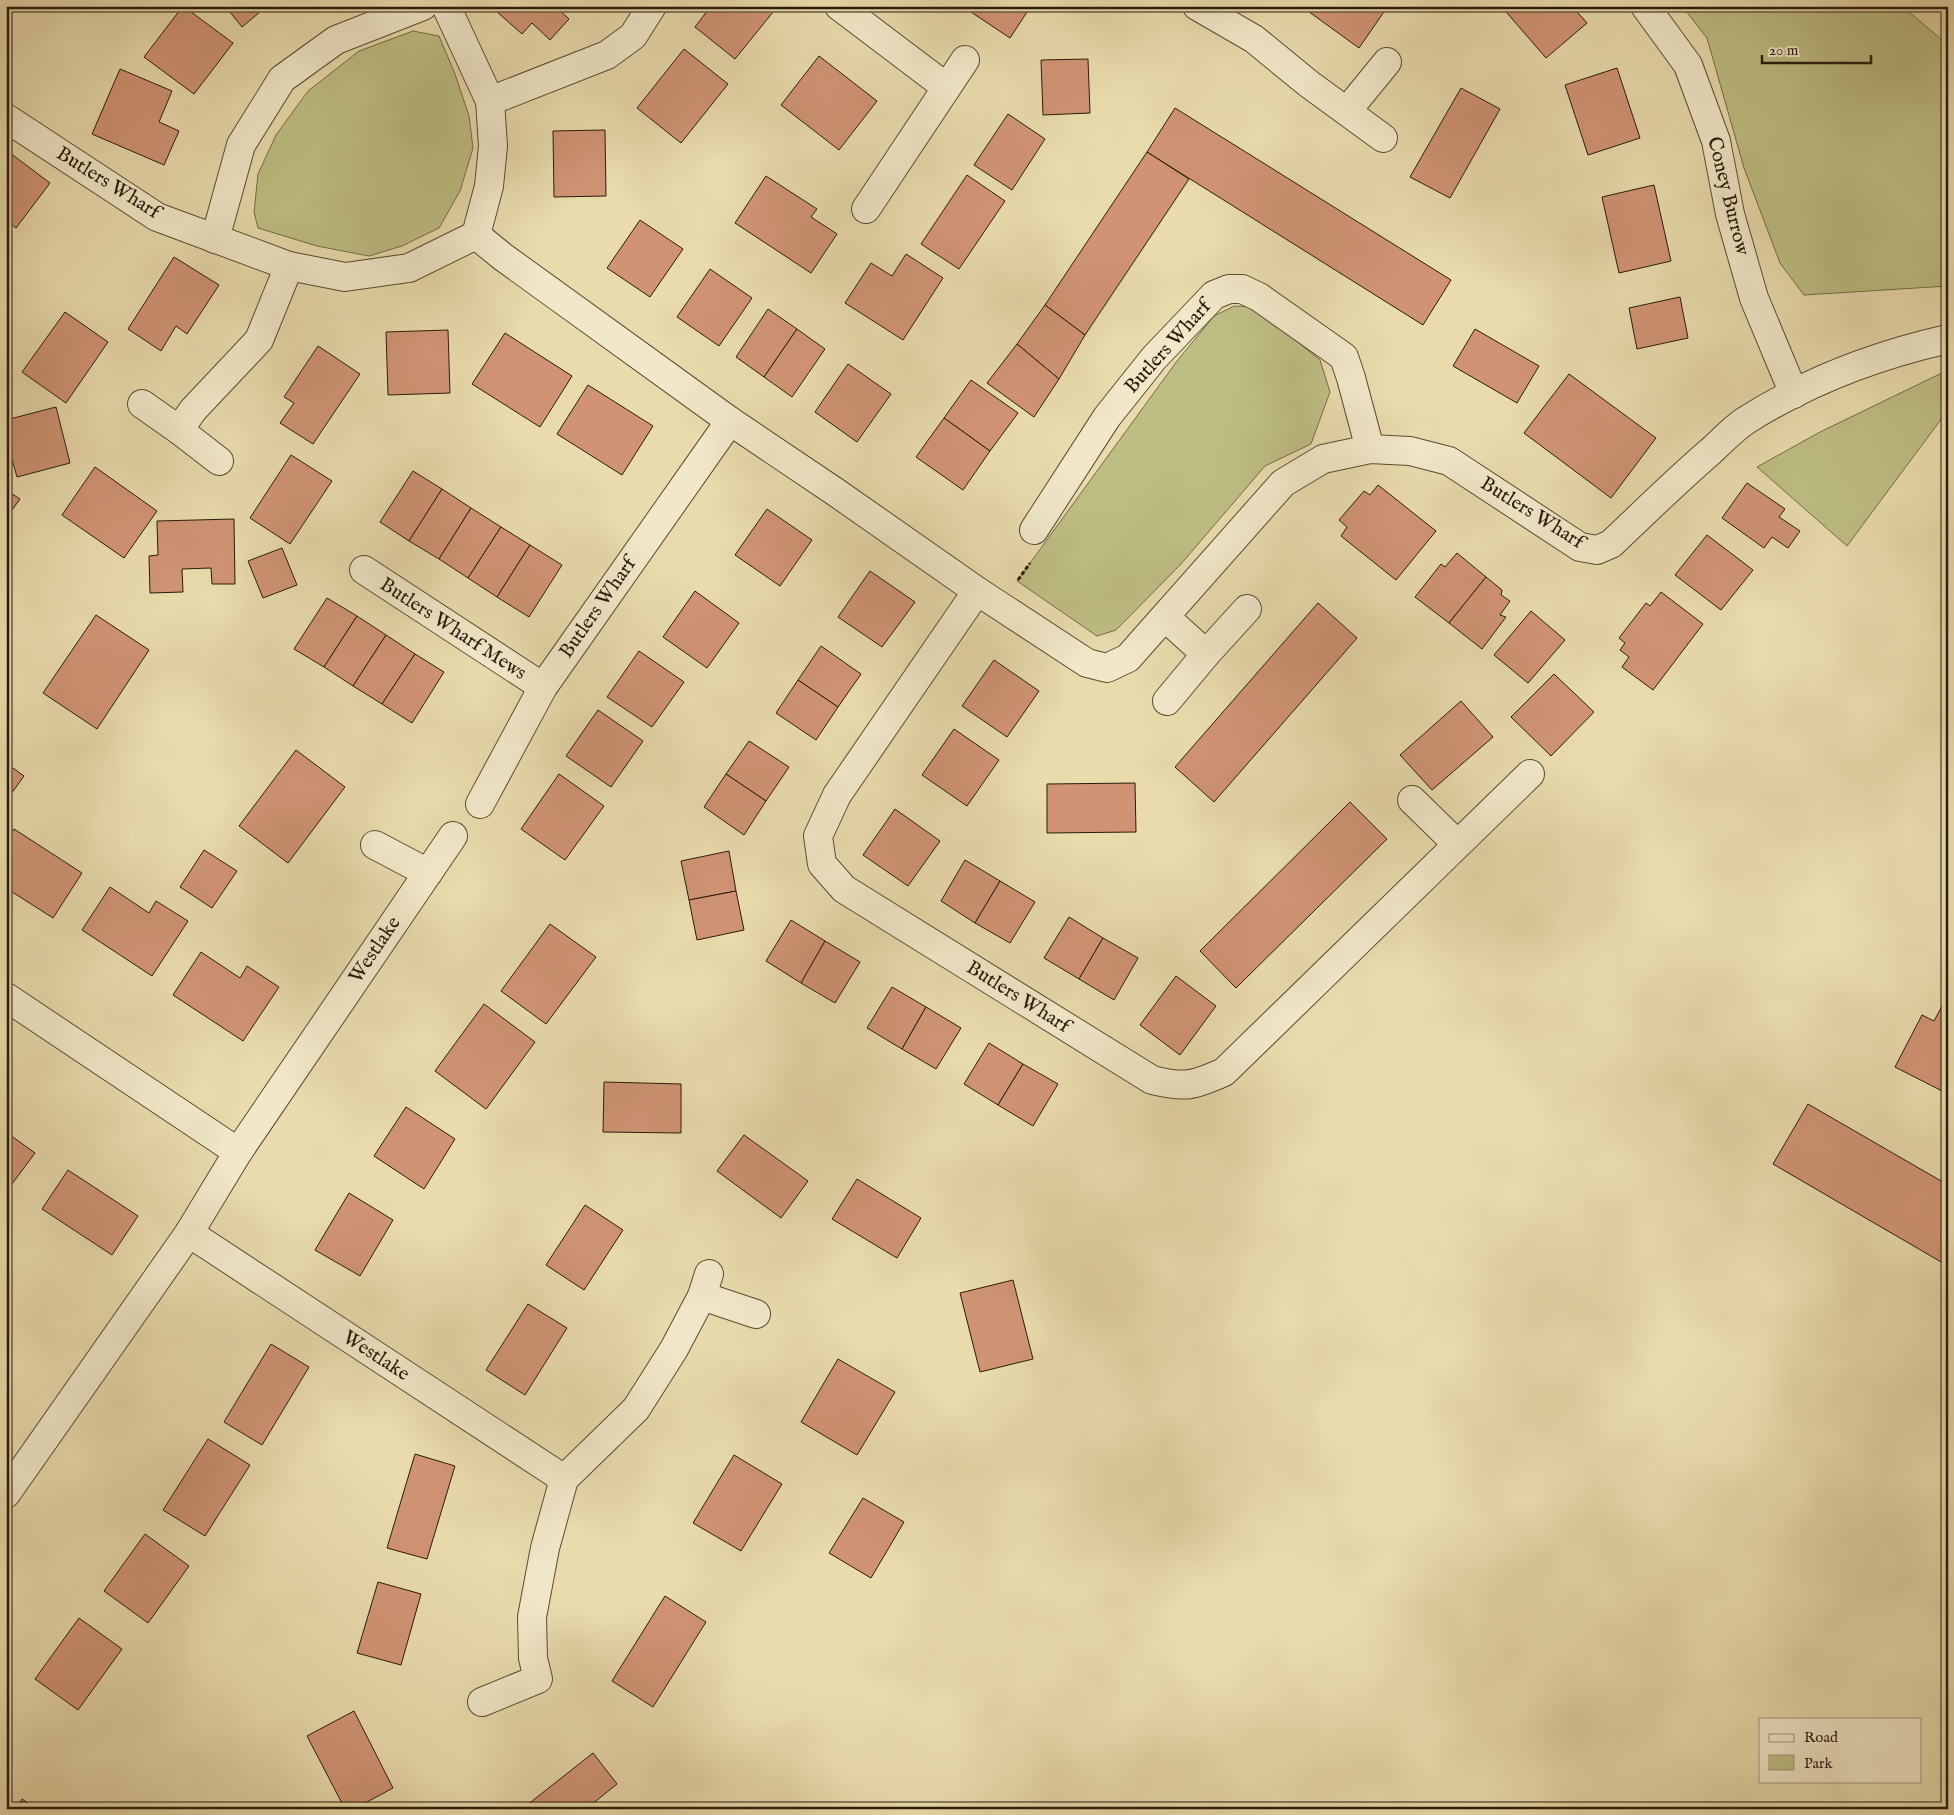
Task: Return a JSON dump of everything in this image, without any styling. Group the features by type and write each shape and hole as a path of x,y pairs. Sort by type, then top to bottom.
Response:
{"street":[{"path":"215,239 241,145 282,78 336,40 423,6"},
{"path":"446,6 490,101 493,146 489,186 476,235"},
{"path":"490,101 607,55 633,36 652,6"},
{"path":"839,6 946,87"},
{"path":"1197,6 1254,39 1309,84 1383,138"},
{"name":"Coney Burrow","path":"1645,6 1688,65 1716,141 1730,214 1754,298 1794,394"},
{"path":"866,209 965,60"},
{"path":"1348,111 1387,62"},
{"name":"Butlers Wharf","path":"6,118 157,217 289,266 345,277 410,268 476,235 730,421 977,591 1087,663 1107,668 1128,658 1284,483 1324,459 1370,449 1410,451 1450,461 1580,548 1597,550 1611,544 1702,458 1744,422 1794,394 1857,365 1920,345 1948,339"},
{"path":"179,430 193,410 259,340 289,266"},
{"name":"Butlers Wharf","path":"1034,530 1107,417 1154,358 1214,295 1229,289 1242,289 1259,297 1344,357 1370,449"},
{"path":"142,404 219,461"},
{"name":"Butlers Wharf","path":"480,804 543,688 730,421"},
{"name":"Butlers Wharf Mews","path":"364,570 543,688"},
{"name":"Butlers Wharf","path":"977,591 836,795 818,836 822,864 844,889 1152,1080 1174,1086 1198,1084 1224,1072 1530,774"},
{"path":"1167,701 1247,609"},
{"path":"1165,616 1206,654"},
{"path":"1412,800 1457,844"},
{"name":"Westlake","path":"6,1494 189,1233 238,1152 453,836"},
{"path":"375,845 428,873"},
{"path":"6,997 238,1152"},
{"name":"Westlake","path":"189,1233 564,1479"},
{"path":"482,1702 538,1679 533,1658 532,1618 545,1548 564,1479 636,1409 674,1349 706,1285 756,1314"}],"green space":[{"path":"1682,6 1902,6 1948,45 1948,286 1804,295 1780,263 1744,168 1707,38"},
{"path":"413,31 439,36 455,74 469,116 473,148 460,191 439,228 402,246 369,256 317,246 258,228 254,212 258,174 276,135 308,91 359,51"},
{"path":"1234,306 1255,307 1320,360 1330,392 1311,444 1265,466 1181,564 1116,630 1097,636 1017,581 1177,361 1214,316"},
{"path":"1948,370 1948,410 1847,546 1757,467 1820,432"}],"building":[{"path":"183,6 233,43 194,94 144,57"},
{"path":"225,6 267,6 242,27"},
{"path":"501,6 555,6 569,19 550,40 532,23 522,34 496,11"},
{"path":"711,6 765,6 773,12 735,59 695,27"},
{"path":"975,6 1031,6 1010,38 971,12"},
{"path":"1301,6 1388,6 1359,48"},
{"path":"1501,6 1572,6 1587,23 1546,58"},
{"path":"684,49 728,84 681,143 637,108"},
{"path":"819,56 877,101 839,150 781,105"},
{"path":"1088,59 1090,113 1043,115 1041,60"},
{"path":"1617,68 1640,138 1588,155 1565,85"},
{"path":"120,69 172,91 159,122 179,131 164,165 92,134"},
{"path":"1461,88 1500,109 1450,198 1410,177"},
{"path":"1175,108 1451,280 1423,325 1147,152"},
{"path":"1008,114 1045,139 1012,190 974,165"},
{"path":"605,130 606,196 554,197 553,131"},
{"path":"6,150 50,183 16,228 6,220"},
{"path":"1147,152 1189,179 1085,335 1045,305"},
{"path":"967,175 1005,201 959,269 921,244"},
{"path":"766,176 817,209 811,217 837,234 811,273 735,223"},
{"path":"1654,185 1671,261 1619,273 1602,197"},
{"path":"640,220 683,249 650,297 607,268"},
{"path":"906,254 943,278 903,340 845,303 871,263 892,276"},
{"path":"174,257 219,285 187,334 176,326 161,351 128,329"},
{"path":"710,269 752,298 719,346 677,317"},
{"path":"1680,297 1688,338 1637,349 1629,308"},
{"path":"1045,305 1085,335 1059,379 1017,344"},
{"path":"768,309 797,329 764,377 736,357"},
{"path":"65,312 108,342 66,403 22,372"},
{"path":"797,329 825,349 792,397 764,377"},
{"path":"1475,329 1539,366 1517,403 1453,366"},
{"path":"448,330 450,393 388,395 386,332"},
{"path":"505,333 572,376 540,427 472,384"},
{"path":"1017,344 1059,379 1034,417 987,383"},
{"path":"318,346 360,374 313,444 280,423 294,403 284,397"},
{"path":"848,364 891,394 857,442 815,412"},
{"path":"1569,374 1656,438 1611,498 1524,433"},
{"path":"971,380 1018,413 990,451 944,418"},
{"path":"588,385 653,426 622,475 557,434"},
{"path":"56,407 70,463 17,477 10,452 6,453 6,420"},
{"path":"944,418 990,451 963,490 916,457"},
{"path":"291,455 332,481 290,544 250,518"},
{"path":"95,467 157,511 124,558 62,515"},
{"path":"413,471 442,489 409,541 380,522"},
{"path":"1747,483 1785,509 1779,517 1800,531 1788,548 1772,537 1764,548 1722,518"},
{"path":"1378,485 1436,531 1396,580 1341,536 1347,527 1339,520 1364,491 1370,495"},
{"path":"442,489 471,508 439,559 409,541"},
{"path":"6,490 20,499 7,517 6,516"},
{"path":"471,508 501,527 468,578 439,559"},
{"path":"767,509 812,540 780,586 735,555"},
{"path":"234,519 235,584 212,584 211,568 182,569 183,592 150,593 149,556 158,555 157,521"},
{"path":"501,527 530,545 497,597 468,578"},
{"path":"1707,535 1753,570 1721,610 1675,575"},
{"path":"530,545 562,565 529,617 497,597"},
{"path":"282,548 297,585 263,598 248,561"},
{"path":"1457,553 1486,577 1449,623 1415,597 1441,564 1445,567"},
{"path":"870,571 915,602 882,647 838,617"},
{"path":"1486,577 1502,590 1501,595 1510,601 1500,615 1506,617 1482,649 1449,623"},
{"path":"695,591 739,623 707,668 663,637"},
{"path":"1661,592 1703,624 1653,690 1622,667 1629,657 1620,650 1625,643 1619,638 1646,603 1650,606"},
{"path":"327,598 357,616 324,667 294,649"},
{"path":"1318,603 1357,638 1214,802 1175,767"},
{"path":"1531,611 1565,640 1528,683 1494,655"},
{"path":"96,615 149,650 97,729 43,693"},
{"path":"357,616 386,635 353,686 324,667"},
{"path":"386,635 415,654 382,704 353,686"},
{"path":"821,646 861,674 838,707 798,680"},
{"path":"639,651 684,682 652,727 607,697"},
{"path":"415,654 444,672 412,723 382,704"},
{"path":"994,660 1039,691 1007,737 962,706"},
{"path":"1554,674 1594,712 1551,756 1511,717"},
{"path":"798,680 838,707 816,740 776,713"},
{"path":"1461,701 1493,737 1432,790 1400,755"},
{"path":"598,710 643,741 611,787 566,756"},
{"path":"954,729 999,760 967,806 922,775"},
{"path":"749,741 789,767 766,801 726,774"},
{"path":"296,750 345,787 288,863 239,826"},
{"path":"6,763 24,776 6,801"},
{"path":"559,774 604,806 565,860 521,829"},
{"path":"726,774 766,801 744,835 704,807"},
{"path":"1135,783 1136,832 1047,833 1047,784"},
{"path":"1350,802 1387,839 1236,988 1200,951"},
{"path":"895,809 940,841 908,886 863,855"},
{"path":"14,829 82,873 53,918 6,888 6,841"},
{"path":"204,850 237,871 212,908 180,887"},
{"path":"729,851 736,891 689,900 681,861"},
{"path":"965,860 1000,881 975,923 941,901"},
{"path":"1000,881 1035,902 1010,943 975,923"},
{"path":"110,887 149,913 156,901 188,921 152,976 82,930"},
{"path":"736,891 744,930 697,940 689,900"},
{"path":"1069,917 1103,938 1079,979 1044,958"},
{"path":"791,920 825,941 801,983 766,961"},
{"path":"550,924 596,957 546,1024 501,991"},
{"path":"1103,938 1138,958 1114,1000 1079,979"},
{"path":"825,941 860,962 835,1003 801,983"},
{"path":"201,952 240,978 247,966 279,987 243,1041 173,995"},
{"path":"1176,976 1216,1006 1180,1055 1140,1025"},
{"path":"892,987 926,1007 902,1049 867,1028"},
{"path":"1948,995 1948,1094 1895,1067 1922,1015 1934,1021"},
{"path":"484,1004 535,1042 486,1109 435,1071"},
{"path":"926,1007 961,1028 936,1069 902,1049"},
{"path":"989,1043 1023,1064 998,1105 964,1084"},
{"path":"1023,1064 1058,1084 1033,1126 998,1105"},
{"path":"604,1082 681,1084 681,1133 603,1132"},
{"path":"1808,1104 1948,1185 1948,1266 1773,1164"},
{"path":"406,1107 455,1139 424,1189 374,1156"},
{"path":"6,1132 35,1153 6,1192"},
{"path":"744,1135 808,1181 781,1218 717,1171"},
{"path":"68,1170 138,1216 112,1255 42,1209"},
{"path":"857,1179 921,1218 897,1258 832,1219"},
{"path":"349,1193 393,1220 360,1276 315,1250"},
{"path":"585,1205 623,1230 584,1290 546,1265"},
{"path":"1013,1280 1033,1359 980,1372 960,1293"},
{"path":"528,1304 567,1328 525,1395 486,1370"},
{"path":"271,1344 309,1367 262,1445 224,1422"},
{"path":"838,1359 895,1392 857,1455 801,1422"},
{"path":"208,1439 250,1465 205,1536 163,1510"},
{"path":"415,1454 455,1466 427,1559 387,1548"},
{"path":"734,1455 782,1484 741,1551 693,1523"},
{"path":"863,1498 904,1522 871,1578 829,1553"},
{"path":"145,1534 189,1566 148,1623 104,1591"},
{"path":"378,1582 421,1594 401,1665 357,1653"},
{"path":"665,1596 706,1622 653,1707 612,1681"},
{"path":"79,1618 122,1649 78,1710 35,1679"},
{"path":"354,1711 393,1788 354,1809 345,1809 307,1736"},
{"path":"593,1753 617,1784 586,1809 522,1809"},
{"path":"22,1799 37,1809 16,1809"}]}
